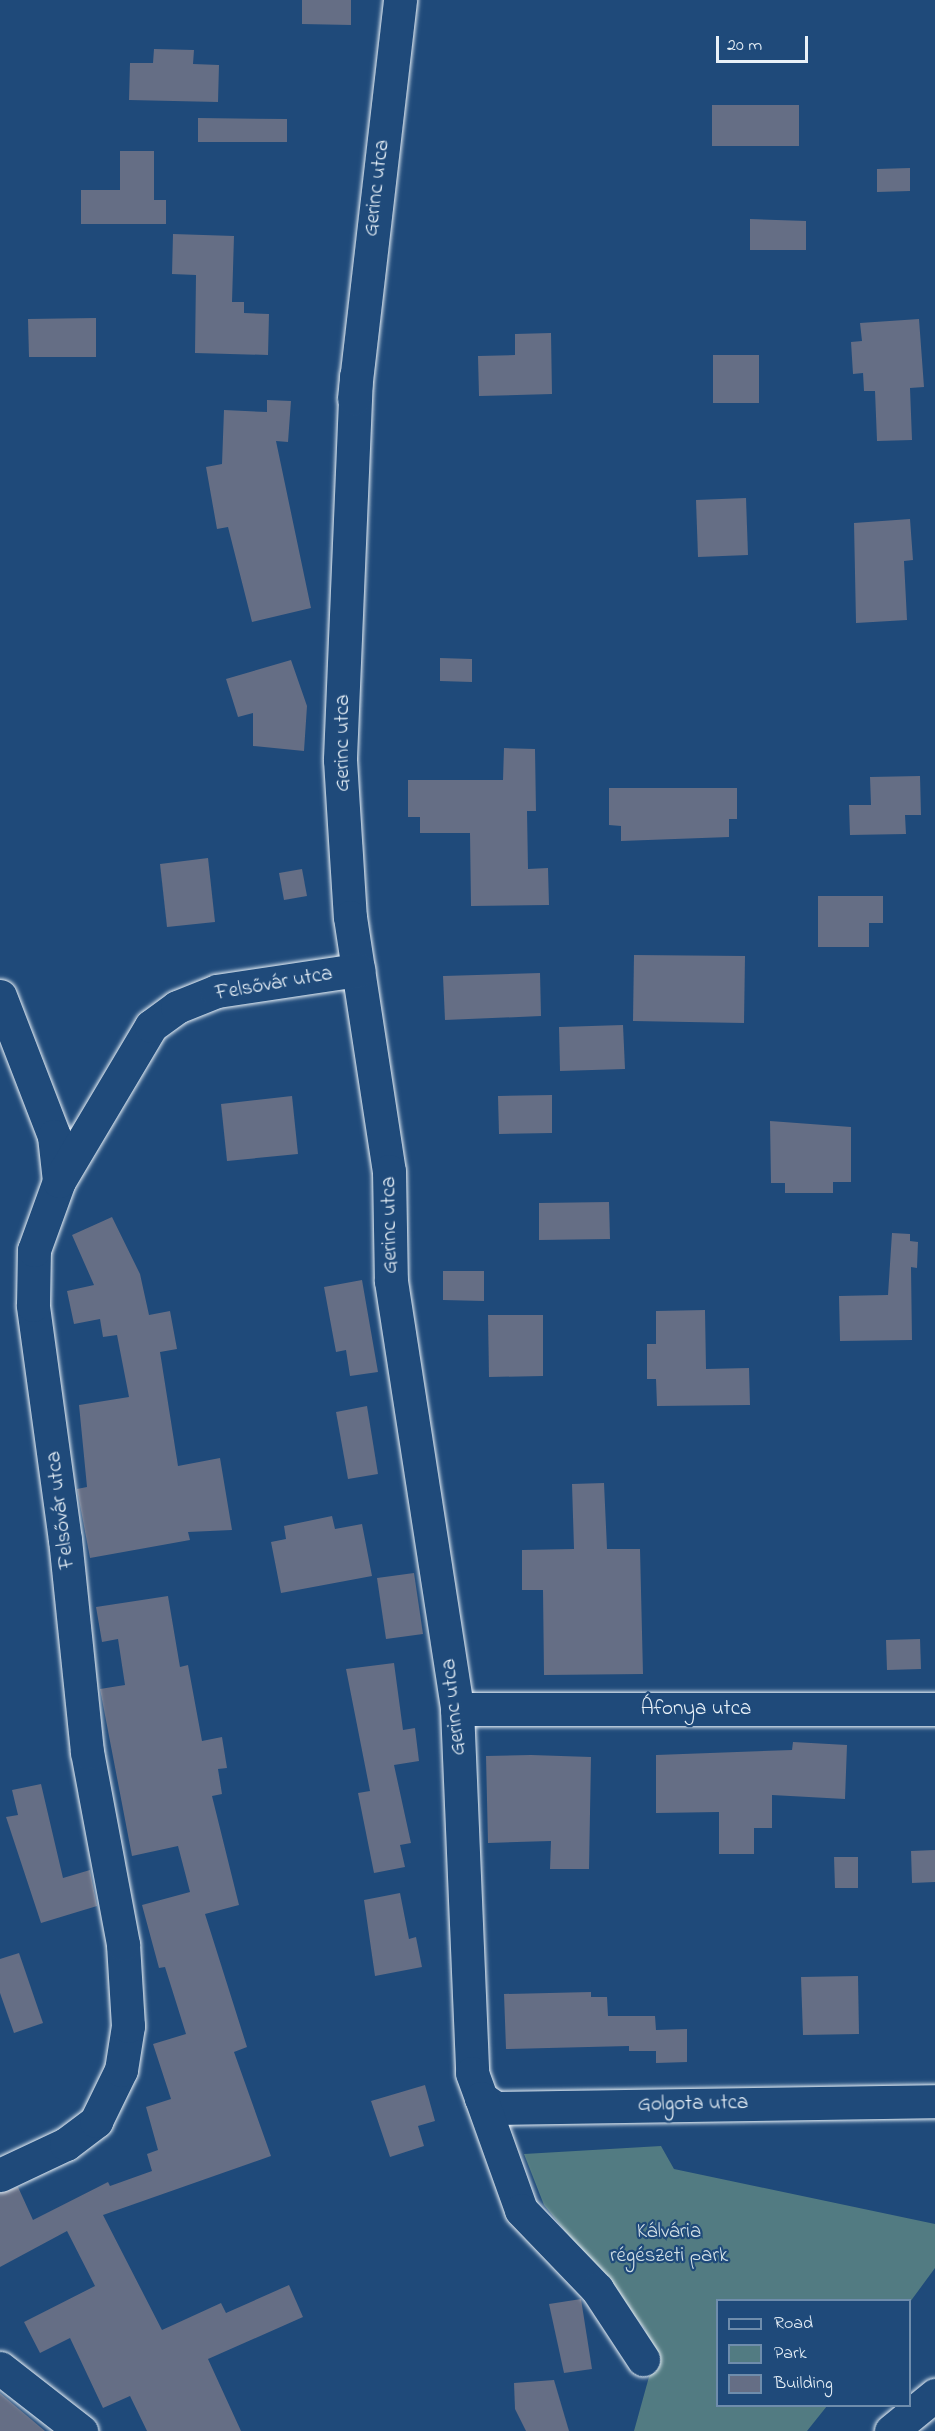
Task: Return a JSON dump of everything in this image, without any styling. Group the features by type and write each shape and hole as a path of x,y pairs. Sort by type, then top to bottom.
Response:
{"street":[{"name":"Gerinc utca","path":"356,376 339,590 344,490 356,376 400,0"},
{"name":"Gerinc utca","path":"356,376 340,760 358,970 389,1171 391,1281 457,1709 477,2086 521,2210 597,2289 643,2359"},
{"name":"Felsővár utca","path":"0,2175 84,2133 106,2106 126,2049 123,1944 87,1752 31,1276 34,1250 59,1181 131,1054 151,1026 177,1007 218,991 358,970"},
{"path":"0,996 54,1136 59,1181"},
{"name":"Áfonya utca","path":"457,1709 935,1708"},
{"name":"Golgota utca","path":"477,2086 506,2108 935,2101"},
{"path":"0,2368 81,2431"},
{"path":"891,2431 935,2395"}],"green space":[{"name":"Kálvária régészeti park","path":"661,2146 674,2169 935,2224 935,2268 911,2301 716,2299 716,2407 826,2407 807,2431 634,2431 652,2366 645,2329 544,2205 524,2154"}],"building":[{"path":"302,0 351,0 351,25 302,24"},
{"path":"154,49 194,50 193,64 219,65 218,102 129,100 130,63 153,63"},
{"path":"712,105 799,105 799,146 712,146"},
{"path":"198,118 287,119 287,142 198,142"},
{"path":"120,151 154,151 154,200 166,200 166,224 81,224 81,190 120,190"},
{"path":"910,168 910,191 877,192 877,169"},
{"path":"750,219 806,221 806,250 750,250"},
{"path":"173,234 234,236 232,302 244,302 244,313 269,314 268,355 195,353 196,275 172,274"},
{"path":"96,318 96,357 29,357 28,319"},
{"path":"919,319 924,387 910,388 912,440 877,441 875,391 864,391 863,373 853,374 851,342 862,341 860,323"},
{"path":"551,333 552,394 479,396 478,356 515,355 515,334"},
{"path":"713,355 759,355 759,403 713,403"},
{"path":"267,400 291,401 288,442 276,441 311,608 252,622 228,527 217,529 206,467 222,464 224,410 267,412"},
{"path":"746,498 748,555 698,557 696,500"},
{"path":"910,519 913,560 904,561 907,620 856,623 854,523"},
{"path":"440,658 472,659 472,682 440,681"},
{"path":"291,660 307,706 304,751 253,746 253,713 238,717 226,679"},
{"path":"504,748 535,749 536,811 527,811 528,869 548,868 549,905 471,906 470,833 420,833 420,817 408,817 408,780 503,780"},
{"path":"920,776 921,815 905,815 906,834 850,835 849,805 871,805 870,777"},
{"path":"609,788 737,788 737,819 729,819 729,837 621,841 621,826 609,825"},
{"path":"208,858 215,922 167,927 160,864"},
{"path":"302,869 307,896 284,900 279,873"},
{"path":"818,896 883,896 883,923 869,923 869,947 818,947"},
{"path":"634,955 745,956 744,1023 633,1021"},
{"path":"540,973 541,1016 445,1020 443,976"},
{"path":"623,1025 625,1069 560,1071 559,1027"},
{"path":"552,1095 552,1133 499,1134 498,1096"},
{"path":"292,1096 298,1154 227,1161 221,1104"},
{"path":"770,1121 851,1127 851,1182 833,1182 833,1193 785,1193 785,1183 771,1183"},
{"path":"609,1202 610,1239 539,1240 539,1203"},
{"path":"112,1217 140,1274 149,1315 170,1311 177,1349 160,1352 178,1466 220,1458 232,1530 188,1532 190,1540 90,1558 77,1489 87,1487 79,1405 129,1397 117,1335 103,1337 100,1319 74,1324 67,1291 94,1285 72,1235"},
{"path":"892,1233 910,1234 910,1241 918,1242 917,1268 911,1267 912,1340 840,1341 839,1296 888,1295"},
{"path":"443,1271 484,1271 484,1301 443,1300"},
{"path":"362,1280 378,1372 350,1376 346,1350 336,1352 324,1287"},
{"path":"705,1310 706,1369 749,1368 750,1405 657,1406 656,1379 647,1379 647,1344 656,1344 656,1311"},
{"path":"488,1315 543,1315 543,1376 489,1377"},
{"path":"367,1406 378,1474 348,1479 336,1412"},
{"path":"604,1483 607,1549 640,1549 643,1674 544,1675 543,1590 522,1590 522,1550 574,1549 572,1484"},
{"path":"332,1516 335,1529 362,1524 372,1576 281,1593 271,1542 286,1539 284,1526"},
{"path":"414,1573 423,1634 386,1639 377,1578"},
{"path":"168,1596 180,1667 188,1665 202,1741 222,1737 227,1768 218,1769 222,1794 212,1796 239,1905 205,1914 247,2047 234,2052 271,2156 103,2215 162,2330 221,2303 226,2313 289,2285 303,2317 208,2359 241,2431 147,2431 130,2396 103,2408 70,2338 40,2353 24,2322 95,2286 67,2231 0,2267 0,2193 18,2187 33,2220 108,2182 110,2186 152,2171 147,2154 158,2150 146,2107 171,2099 153,2044 186,2034 165,1967 159,1968 142,1905 190,1892 178,1846 132,1856 100,1689 125,1685 118,1639 102,1642 96,1607"},
{"path":"920,1639 921,1669 887,1670 886,1640"},
{"path":"394,1663 403,1730 415,1728 419,1761 394,1765 411,1843 400,1845 405,1867 374,1873 358,1793 370,1791 346,1669"},
{"path":"793,1742 847,1745 845,1799 772,1795 772,1828 754,1828 754,1854 719,1854 719,1812 656,1813 656,1755 792,1750"},
{"path":"486,1756 591,1757 589,1869 550,1869 551,1841 488,1843"},
{"path":"41,1784 63,1878 90,1870 97,1906 41,1923 6,1817 18,1815 12,1790"},
{"path":"935,1850 935,1882 912,1883 911,1851"},
{"path":"834,1857 858,1857 858,1888 835,1888"},
{"path":"400,1893 409,1939 416,1937 422,1967 375,1976 364,1900"},
{"path":"19,1953 43,2023 14,2033 0,1993 0,1959"},
{"path":"858,1976 859,2034 803,2035 801,1977"},
{"path":"591,1992 591,1997 607,1997 608,2016 655,2016 656,2030 687,2029 687,2062 656,2063 656,2051 629,2051 629,2046 506,2049 504,1994"},
{"path":"425,2085 435,2121 418,2126 424,2146 390,2157 371,2101"},
{"path":"581,2299 592,2369 564,2373 549,2304"},
{"path":"554,2380 569,2431 526,2431 515,2409 514,2383"},
{"path":"0,2393 45,2431 0,2431"}]}
